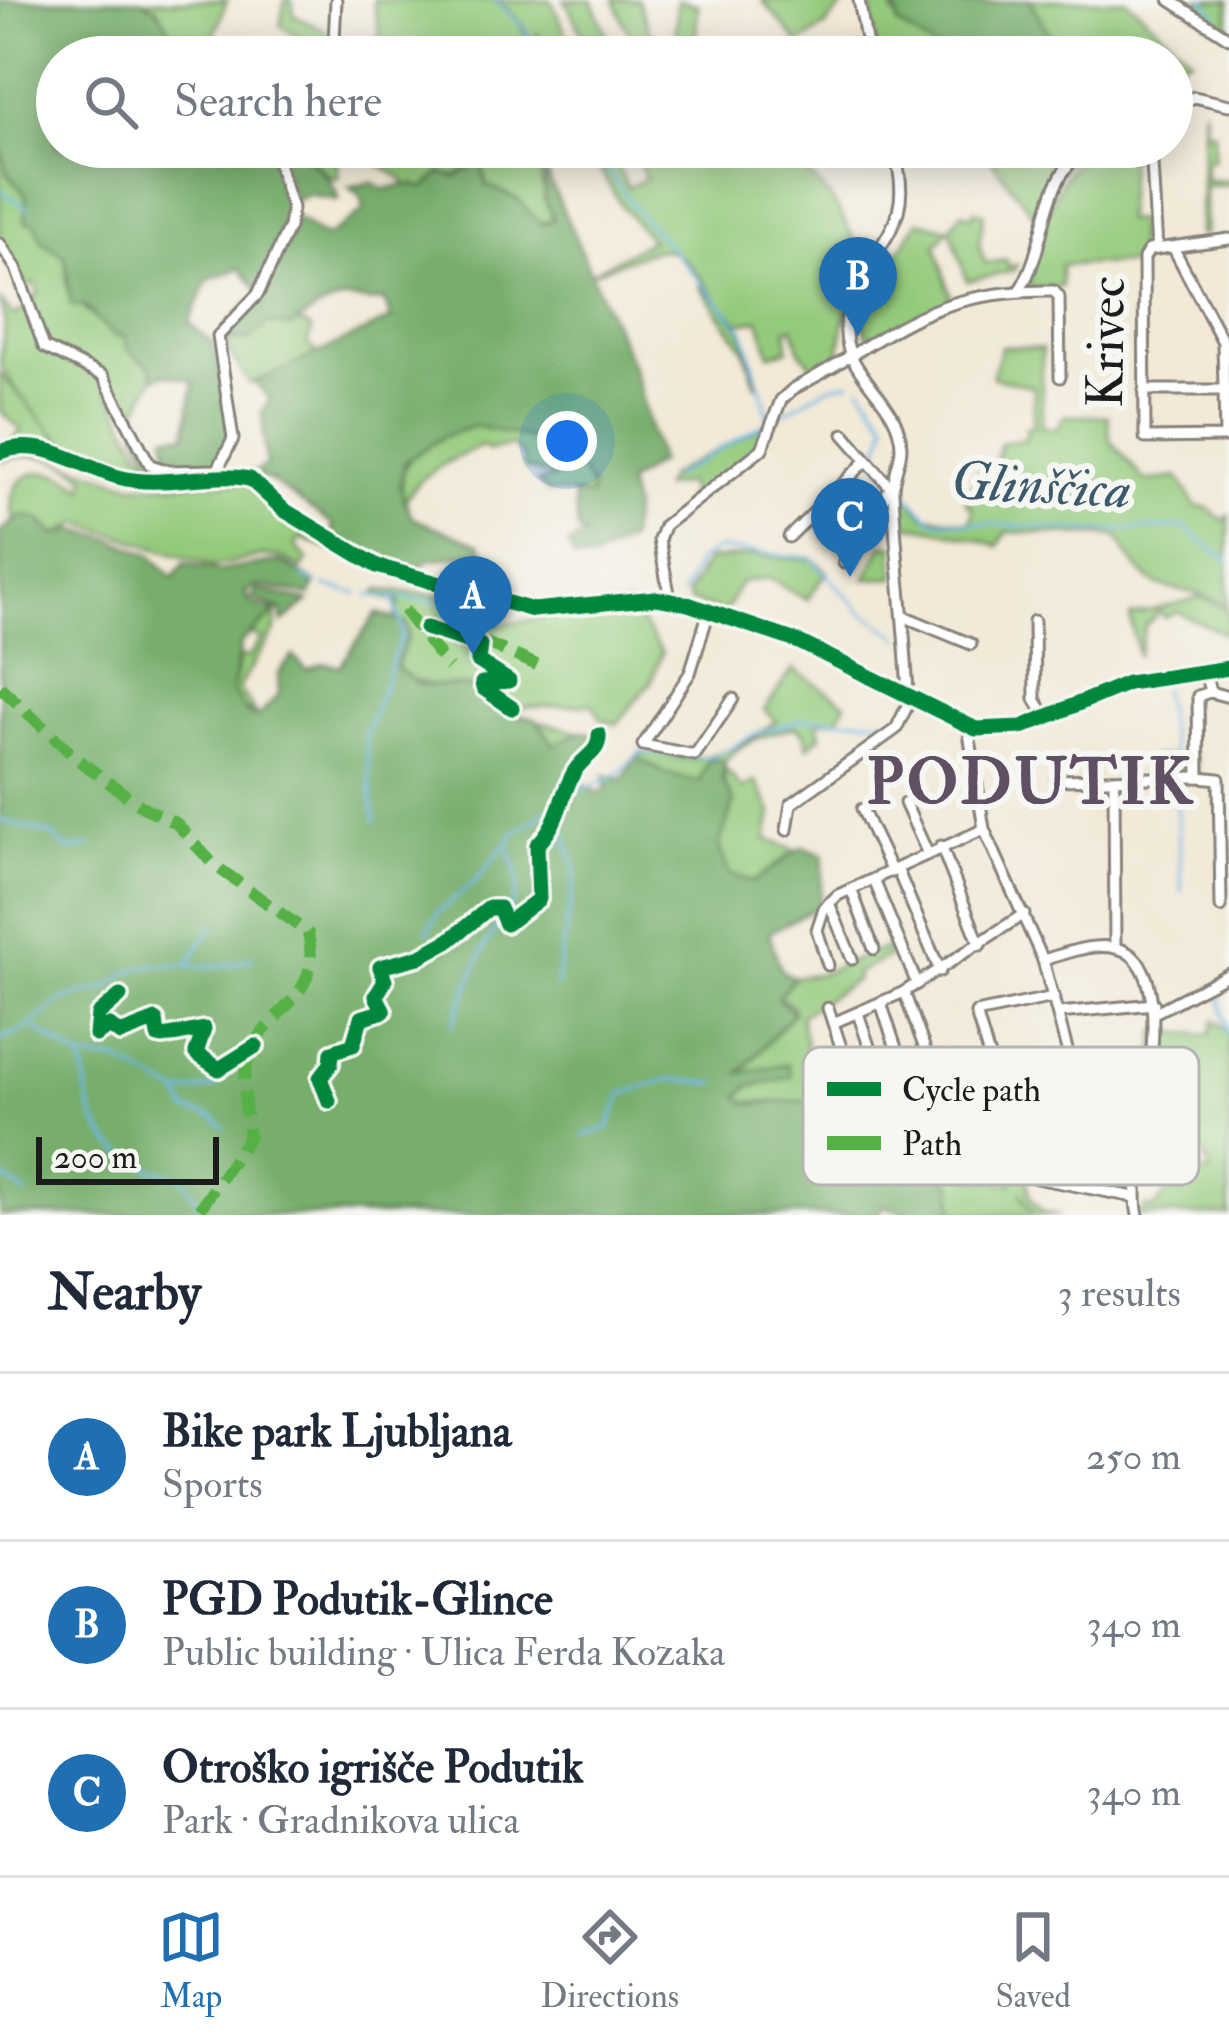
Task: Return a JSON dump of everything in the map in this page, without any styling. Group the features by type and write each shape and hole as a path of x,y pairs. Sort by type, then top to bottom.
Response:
{"street":[{"path":"334,36 336,0"},
{"path":"859,0 865,36"},
{"path":"1170,0 1229,38"},
{"path":"1193,98 1229,105"},
{"path":"215,473 232,439 218,336 267,281 292,215 279,168"},
{"path":"844,563 892,485 901,451 883,404 847,353 852,299 903,199 900,168"},
{"path":"1019,291 1051,193 1064,168"},
{"path":"1152,168 1157,249"},
{"name":"Krivec","path":"1227,390 1225,437 1145,437 1144,258 1157,249 1174,249 1207,238 1229,239"},
{"path":"0,244 20,277 44,347 103,376 150,465 257,483 284,510 360,559 495,603 559,610 670,599 799,642 968,726 1013,729 1128,683 1229,668"},
{"path":"1144,390 1227,390 1221,335 1174,249"},
{"path":"670,599 659,533 762,449 793,389 847,353 932,310 1019,291 1059,294 1060,377"},
{"path":"837,362 852,366"},
{"path":"787,830 791,804 896,729 910,696 892,485 865,462 844,434"},
{"path":"0,452 23,447 46,450 122,478 149,482 215,473"},
{"path":"789,537 865,462"},
{"path":"709,610 690,673 653,722 645,748 695,755 733,699"},
{"path":"903,616 971,644"},
{"path":"1034,621 1035,699 1046,717"},
{"path":"1205,672 1210,692"},
{"path":"1198,777 1198,696 1210,692 1229,697"},
{"path":"968,726 984,829 1042,960 1068,1047"},
{"path":"1114,779 1114,948"},
{"path":"1056,780 1219,779 1221,907"},
{"path":"905,802 927,852"},
{"path":"862,809 940,971"},
{"path":"828,964 817,930 829,903 927,852 984,829"},
{"path":"941,846 980,945"},
{"path":"874,880 917,984"},
{"path":"851,890 874,949"},
{"path":"829,903 852,959"},
{"path":"833,1023 904,992 1024,914"},
{"path":"1042,960 1114,948 1134,958 1155,1008 1151,1047"},
{"path":"1059,1013 1155,1008 1229,974"},
{"path":"904,992 924,1047"},
{"path":"985,1047 976,1013 1054,997"},
{"path":"881,1003 896,1047"},
{"path":"828,1008 841,1047"},
{"path":"858,1013 869,1047"},
{"path":"1070,1185 1134,1198"},
{"path":"1136,1185 1138,1215"}],"green space":[{"path":"0,0 141,0 157,9 176,36 36,36 36,168 275,168 288,210 259,291 240,268 208,280 189,323 213,343 229,422 230,437 215,466 194,471 151,463 137,428 142,427 159,454 169,455 165,435 186,434 194,381 166,374 154,378 151,367 127,349 124,336 112,334 84,306 71,305 65,256 43,242 35,223 25,221 26,195 7,173 0,145"},
{"path":"227,0 214,36 173,36 157,9 141,1"},
{"path":"285,0 292,0 294,15 333,35 298,36 280,25"},
{"path":"373,0 494,0 526,36 380,36"},
{"path":"498,0 551,0 567,36 538,36 538,32 529,36"},
{"path":"565,0 592,0 608,36 583,36"},
{"path":"614,0 638,0 651,36 630,36"},
{"path":"677,0 698,5 696,36 676,36"},
{"path":"762,0 848,0 811,36 792,36"},
{"path":"875,0 896,0 893,14 920,36 874,36 871,9"},
{"path":"896,0 970,5 1030,0 1050,36 915,36 898,24"},
{"path":"1030,0 1127,0 1167,36 1050,36"},
{"path":"1176,0 1229,0 1229,30 1220,23 1215,27"},
{"path":"1204,107 1206,131 1214,131 1214,159 1206,160 1206,180 1229,180 1229,185 1205,186 1205,234 1199,235"},
{"path":"0,145 7,173 24,190 40,235 65,256 69,296 116,336 124,336 128,349 152,367 154,378 134,416 108,380 45,347 31,299 39,293 34,284 25,288 0,242"},
{"path":"283,168 318,168 338,200 308,194 294,201"},
{"path":"321,168 338,168 338,178"},
{"path":"384,168 469,168 456,177 441,173 424,189 403,185 404,179"},
{"path":"469,168 483,168 486,185 519,200 541,225 554,219 544,199 545,170 634,369 659,462 627,483 633,508 629,540 592,560 574,559 569,544 585,536 578,531 574,495 590,495 591,486 572,458 540,441 475,426 444,436 405,462 400,486 412,518 479,544 485,553 428,560 418,569 376,561 329,534 334,526 270,480 250,474 266,465 262,412 270,399 255,383 391,319 384,300 343,300 290,327 268,323 251,339 222,341 225,327 268,285 296,218 322,236 330,235 364,210 361,196 349,187 372,182 384,189 412,184 424,188 441,173 456,177"},
{"path":"483,168 541,168 554,219 536,224 519,200 486,185"},
{"path":"599,168 618,168 628,188 646,178 641,168 798,168 810,176 844,220 865,267 844,321 839,356 817,371 799,349 793,327 787,329 788,350 770,354 759,320 740,323 723,307 742,330 757,387 744,349 699,285 722,306 677,254 653,251 589,274 651,240 623,208"},
{"path":"998,168 1063,168 1039,222"},
{"path":"1072,168 1129,168 1125,220 1138,221 1138,264 1061,265 1061,287 1028,288 1043,230"},
{"path":"974,210 984,214 979,244 985,263 1007,260 1008,267 1017,265 1014,271 967,281 950,228 962,212 972,217"},
{"path":"918,221 949,229 936,245 952,301 869,338 863,324 848,321 864,281 870,285 887,272"},
{"path":"18,277 44,349 101,376 143,456 191,478 129,472 102,463 57,436 37,416 0,364 5,324 0,301 14,316 26,308"},
{"path":"268,323 305,324 312,330 307,344 321,355 250,384 222,341 251,339"},
{"path":"1001,346 1042,349 1042,427 1057,429 1064,416 1108,416 1110,440 1145,481 1178,477 1196,506 1208,508 1224,521 1229,515 1227,605 1153,582 1142,574 1117,536 1007,532 998,546 947,532 899,526 906,506 897,483 925,516 971,522 973,507 966,503 980,470 995,463 1001,443 1026,439 1026,427 1033,427 1034,387 992,377"},
{"path":"0,373 72,454 12,440 22,430 0,411"},
{"path":"766,424 757,448 682,507 690,494 687,483 663,487 669,476"},
{"path":"475,426 527,438 564,455 587,479 590,495 548,492 538,482 556,478 525,468 522,455 511,445 489,451 482,446 426,476 404,504 403,472 418,450"},
{"path":"25,450 55,460 22,456 0,462 9,453"},
{"path":"56,460 133,485 244,482 341,553 301,538 295,544 308,560 301,569 281,557 264,556 213,566 80,523 55,536 44,523 21,516 14,520 15,489 32,474 58,474 84,489 86,477"},
{"path":"21,516 38,518 55,535 74,530 150,554 173,578 184,563 220,571 280,561 315,582 311,595 259,586 245,592 250,603 276,612 241,643 232,690 246,713 258,717 279,694 278,674 293,656 307,670 324,663 340,666 377,613 406,623 409,633 396,667 419,685 469,686 497,710 536,719 554,745 582,732 597,735 601,751 574,763 580,781 597,793 607,789 605,775 623,780 636,757 666,774 700,782 708,760 725,762 722,779 734,802 719,846 729,874 754,882 802,847 824,855 820,905 769,933 781,970 794,978 777,998 794,1012 740,1073 788,1064 791,1077 748,1087 739,1096 748,1104 803,1100 803,1185 953,1185 954,1213 963,1215 911,1214 882,1206 878,1215 0,1215 0,532"},
{"path":"883,545 893,545 895,578 865,579"},
{"path":"756,555 814,560 827,572 807,600 768,578 741,582 725,613 690,601 687,595 707,560"},
{"path":"259,590 309,601 283,622 281,610 251,598"},
{"path":"378,590 459,597 491,626 629,605 662,653 651,682 617,724 602,720 592,704 497,709 492,703 397,675 394,666 409,633 396,616 399,601 377,596"},
{"path":"1201,597 1229,610 1229,636 1177,612 1165,618 1159,612 1145,626 1138,657 1130,616"},
{"path":"276,612 276,629 238,688 258,717 238,705 232,690 240,657 250,657 261,639 247,632"},
{"path":"793,669 846,703 838,719 818,722 821,735 808,747 804,733 795,727 766,735 738,748 725,762 708,760 700,782 666,774 636,757 649,753 703,757 747,741 776,721 764,710"},
{"path":"539,722 582,732 554,745"},
{"path":"1152,757 1195,757 1197,770 1190,777 1152,777"},
{"path":"725,768 742,789 756,781 772,812 767,839 796,851 753,882 729,874 719,852"},
{"path":"887,947 890,956 856,973 857,979 800,1016 807,1047 803,1047 803,1101 742,1102 738,1096 748,1087 782,1076 784,1064 740,1074 792,1015 792,1005 777,996 792,977 819,974"},
{"path":"1214,1020 1229,1031 1229,1215 1140,1215 1144,1207 1154,1209 1167,1192 1182,1193 1185,1185 1199,1185 1199,1174 1211,1172 1199,1145 1199,1047 1155,1047 1157,1031 1210,1035"},
{"path":"949,1185 1029,1185 1041,1211 1060,1215 954,1213"}],"waterway":[{"name":"Glinščica","path":"496,0 528,36"},
{"path":"1205,0 1219,19"},
{"name":"Glinščica","path":"606,168 634,208 743,329 770,421"},
{"path":"0,190 29,209"},
{"name":"Glinščica","path":"778,416 828,387 850,382"},
{"name":"Glinščica","path":"861,387 887,423 875,461 891,479"},
{"path":"672,477 769,421"},
{"name":"Glinščica","path":"897,486 932,520 1098,531 1184,527 1229,561"},
{"path":"682,594 699,561 718,549 811,558 860,610 900,637"},
{"path":"303,576 317,583"},
{"path":"325,586 346,591"},
{"path":"350,592 358,593"},
{"path":"368,595 444,602"},
{"path":"375,821 365,736 403,632 393,597"},
{"path":"1162,689 1173,755"},
{"path":"427,932 438,912 475,882 515,833 573,794 615,776 641,752 712,758 757,733 805,719 890,720"},
{"path":"1176,783 1182,892"},
{"path":"556,986 576,871 560,817 562,803"},
{"path":"0,820 52,835 68,850 90,846"},
{"path":"452,1026 485,946 514,901 518,876 508,849"},
{"path":"189,963 214,924"},
{"path":"0,1039 28,1027 65,999 107,987 142,968 220,966 253,958"},
{"path":"1217,986 1229,1036"},
{"path":"35,1028 81,1059 116,1060 179,1094 216,1087"},
{"path":"81,1059 99,1128 142,1165 182,1177 198,1203"},
{"path":"584,1136 609,1127 622,1094 670,1079 716,1084"},
{"path":"179,1094 187,1111 213,1117 225,1128"},
{"path":"0,1175 27,1194"}],"marked path":[{"path":"404,610 449,668"},
{"path":"482,641 539,666"},
{"path":"0,687 77,759 141,806 176,823 213,864 308,933 311,955 302,988 259,1037 247,1063 249,1137 196,1215"}],"cycle path":[{"path":"0,452 46,450 135,480 250,479 284,510 377,566 533,610 656,598 688,604 799,642 976,729 1022,727 1128,683 1229,668"},
{"path":"426,628 480,645 478,661 509,681 482,683 483,688 512,708"},
{"path":"329,1101 320,1078 331,1064 332,1052 353,1045 361,1018 384,1011 376,996 385,981 380,967 419,957 450,940 489,908 499,908 506,924 539,899 537,845 554,820 576,768 596,747 599,735"},
{"path":"120,996 98,1015 96,1035 110,1026 120,1034 156,1020 158,1036 163,1037 204,1029 196,1053 219,1069 256,1046"}],"place":[{"name":"PGD Podutik-Glince","path":"858,336"},
{"name":"Otroško igrišče Podutik","path":"850,577"},
{"name":"Bike park Ljubljana","path":"473,655"}],"district":[{"name":"PODUTIK","path":"1031,783"}]}
